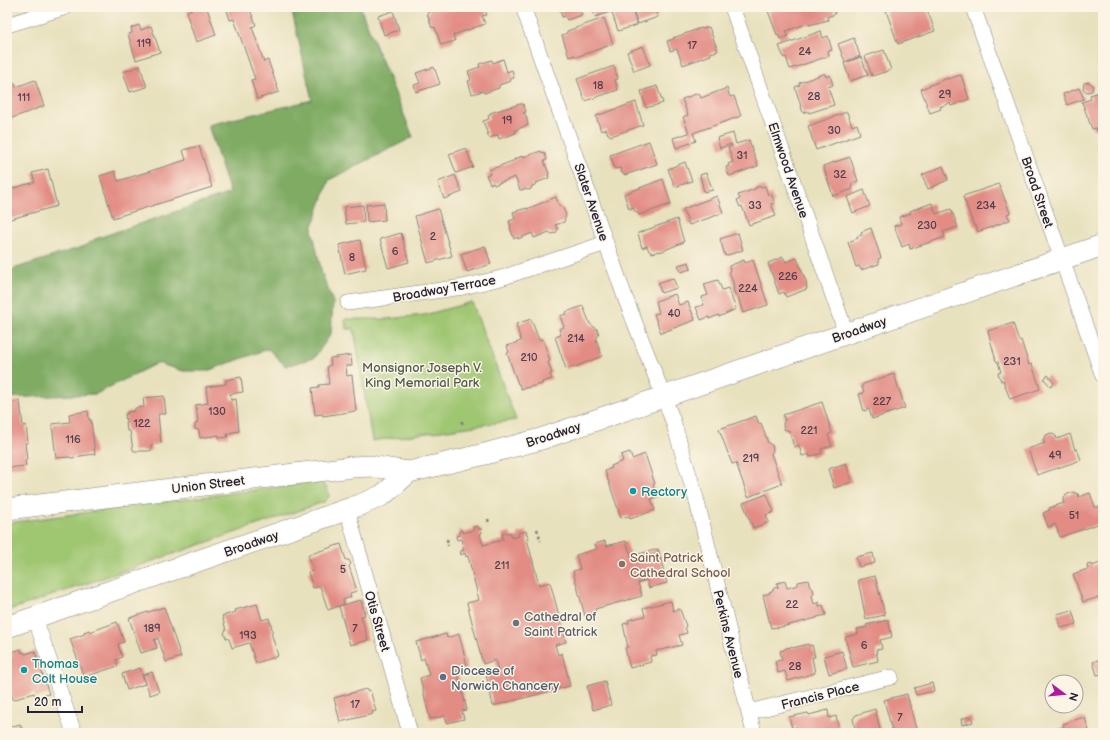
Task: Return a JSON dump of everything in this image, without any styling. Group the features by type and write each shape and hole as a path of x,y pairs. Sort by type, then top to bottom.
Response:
{"main road":[{"name":"Broadway","path":"7,627 347,510 381,496 409,472 486,454 541,439 1103,245"},
{"name":"Union Street","path":"7,509 352,467 370,466 409,472"}],"street":[{"path":"7,25 66,7"},
{"name":"Slater Avenue","path":"523,7 633,319 664,396"},
{"name":"Elmwood Avenue","path":"732,7 846,334"},
{"name":"Broad Street","path":"972,7 1103,376"},
{"name":"Broadway Terrace","path":"348,303 462,287 502,278 606,243"},
{"name":"Perkins Avenue","path":"664,396 674,420 690,478 754,733"},
{"name":"Otis Street","path":"347,510 410,733"},
{"path":"35,618 74,733"},
{"name":"Francis Place","path":"749,712 891,677"}],"path":[{"path":"462,421 463,426"},
{"path":"488,518 489,525"},
{"path":"537,528 541,541"},
{"path":"447,539 448,546"}],"green space":[{"path":"291,7 360,7 413,137 329,180 312,229 322,274 333,302 331,334 314,358 285,366 268,349 207,371 183,371 157,363 96,394 7,398 7,271 85,246 95,239 230,193 208,125 312,100"},
{"name":"Monsignor Joseph V. King Memorial Park","path":"472,302 516,420 372,441 354,329 346,329 345,319 386,319 424,315"},
{"path":"315,482 323,484 327,488 329,497 324,502 7,611 7,523"}],"building":[{"path":"197,7 207,8 216,35 196,42 187,11"},
{"path":"226,7 249,7 256,25 252,27 264,62 268,60 279,92 257,99 251,80 255,79 234,19 230,20"},
{"path":"435,7 484,7 487,15 482,16 485,24 453,35 455,41 441,45 435,27 432,28 427,13 429,12 428,9"},
{"path":"559,7 583,7 584,9 580,10 582,15 567,20 565,16 562,17"},
{"path":"591,7 612,7 614,11 595,17"},
{"path":"631,7 637,25 618,31 612,13"},
{"path":"632,7 654,7 658,17 638,24"},
{"path":"781,7 834,7 835,14 827,17 828,20 809,25 809,23 786,31 788,36 780,39 768,11"},
{"path":"898,7 926,7 935,31 898,44 886,11"},
{"path":"393,11 399,30 384,35 378,16"},
{"path":"604,18 613,44 576,57 575,55 569,57 562,35 567,33 567,31"},
{"path":"139,25 141,30 151,26 160,52 136,60 128,34 132,33 131,28"},
{"path":"709,27 718,51 683,65 677,49 670,51 667,41 701,28"},
{"path":"821,31 823,38 828,36 832,50 828,51 829,56 790,69 786,57 784,58 779,46"},
{"path":"854,38 860,56 845,62 838,44"},
{"path":"643,46 650,65 634,71 627,52"},
{"path":"884,50 891,70 872,76 865,56"},
{"path":"861,57 868,75 850,81 844,63"},
{"path":"503,59 507,72 512,70 514,78 510,79 511,81 499,85 499,88 484,93 483,91 472,94 468,81 471,80 468,71 480,67 479,64 492,60 493,63"},
{"path":"140,66 147,87 130,92 123,72"},
{"path":"614,66 618,79 615,80 618,90 585,101 577,79"},
{"path":"434,67 440,84 416,92 414,85 420,83 416,73"},
{"path":"825,74 826,77 830,75 833,85 828,87 834,105 809,113 808,111 803,113 795,87 800,85 799,83"},
{"path":"961,75 969,99 951,106 950,103 940,107 941,109 930,113 921,89 948,78"},
{"path":"35,80 44,106 7,120 7,86 15,83 16,87"},
{"path":"1089,82 1093,85 1092,91 1087,92 1083,89 1084,83"},
{"path":"657,86 663,103 646,108 641,91"},
{"path":"727,88 730,97 734,96 741,116 693,133 696,141 676,148 673,138 689,133 683,117 688,115 682,99 699,93 701,98"},
{"path":"1079,88 1084,99 1067,105 1063,94"},
{"path":"1103,91 1103,147 1096,128 1092,129 1082,102 1091,99 1090,95"},
{"path":"636,102 643,125 611,136 608,134 606,129 601,131 596,116"},
{"path":"523,104 526,112 523,113 526,115 528,125 515,130 516,133 499,139 498,135 489,138 483,121 489,119 488,116 490,113"},
{"path":"847,112 852,126 857,124 860,134 816,150 808,126"},
{"path":"733,133 736,144 749,140 758,166 729,176 726,167 729,166 728,164 733,162 728,147 732,146 731,144 720,148 717,138"},
{"path":"649,141 657,164 625,175 622,173 620,168 615,169 610,155"},
{"path":"199,146 212,187 113,218 100,176 115,171 118,181 186,160 183,150"},
{"path":"466,148 473,167 456,173 449,154"},
{"path":"541,151 542,153 544,152 547,160 544,161 549,178 536,183 537,184 528,190 520,190 515,177 494,185 493,183 490,184 486,175 490,174 489,170 515,160 514,159"},
{"path":"850,157 858,181 851,184 853,189 833,196 823,166"},
{"path":"685,162 692,181 675,187 668,169"},
{"path":"943,166 948,180 928,189 922,175"},
{"path":"48,169 57,206 7,220 7,190 35,182 32,173"},
{"path":"706,173 713,190 704,192 700,175"},
{"path":"455,175 462,192 444,199 438,182"},
{"path":"663,179 671,204 639,215 635,212 633,207 629,209 624,194"},
{"path":"999,184 1010,213 1007,214 1010,220 978,232 976,226 974,226 963,196"},
{"path":"761,186 765,186 768,195 771,194 775,203 771,204 776,216 749,225 742,206 740,207 737,200 740,199 738,195"},
{"path":"864,190 870,206 853,213 847,197"},
{"path":"717,196 723,213 689,225 683,209"},
{"path":"556,197 558,204 563,208 566,215 564,222 555,225 558,229 556,233 552,234 549,232 534,238 532,233 518,239 518,237 514,239 509,221 515,219 513,212 527,209"},
{"path":"384,203 385,220 367,222 366,205"},
{"path":"932,203 936,214 951,209 958,227 943,232 945,237 910,249 909,244 902,247 894,226 901,224 899,217 911,213 910,211"},
{"path":"363,205 364,222 346,224 344,207"},
{"path":"438,209 452,256 428,263 415,216"},
{"path":"677,219 684,242 660,252 652,253 649,251 647,246 642,248 638,233"},
{"path":"871,228 881,258 878,259 879,264 861,270 859,266 856,267 848,242 858,238 857,236 862,235 861,232"},
{"path":"401,233 409,262 388,268 380,239"},
{"path":"738,233 743,250 725,256 720,239"},
{"path":"360,240 366,269 345,274 339,245"},
{"path":"485,246 491,264 467,272 461,254"},
{"path":"783,257 786,262 797,258 807,284 807,289 786,297 784,292 779,294 768,263"},
{"path":"744,260 745,263 753,260 768,305 743,313 738,297 733,289 734,286 729,271 729,266"},
{"path":"689,262 691,269 681,272 678,265"},
{"path":"673,278 677,288 661,293 658,283"},
{"path":"718,280 722,290 728,288 736,309 719,317 719,315 701,320 696,307 704,305 702,297 708,295 704,284"},
{"path":"675,294 679,305 688,302 695,320 661,333 654,314 659,313 656,301"},
{"path":"583,306 590,324 597,329 599,334 596,339 602,356 566,369 555,337 561,335 559,329 564,327 560,316 566,314 566,312"},
{"path":"531,319 539,340 543,339 550,361 548,362 552,373 550,374 552,379 542,382 542,384 521,389 507,353 509,352 507,346 521,341 516,324"},
{"path":"1013,323 1019,341 1021,340 1029,365 1032,364 1040,389 1010,399 1003,380 1001,381 998,373 1001,372 998,362 996,361 988,331"},
{"path":"351,355 352,366 346,366 347,376 352,375 356,411 323,416 322,414 315,415 312,388 319,387 319,385 329,384 327,366 331,365 330,358"},
{"path":"894,374 905,408 872,419 869,409 864,411 859,394 864,393 862,386 863,384"},
{"path":"1048,375 1054,383 1051,387 1044,379"},
{"path":"241,377 243,392 230,394 231,400 236,399 239,431 227,434 228,437 219,438 219,435 200,438 199,430 195,429 195,424 198,422 196,405 208,403 206,387 226,384 226,380"},
{"path":"164,396 166,414 158,414 161,443 151,445 152,450 134,451 130,431 127,431 125,414 127,414 127,412 135,411 135,408 144,407 143,398"},
{"path":"20,401 23,426 26,425 28,443 25,443 27,460 25,460 26,466 7,468 7,427 11,427 10,420 7,420 7,403"},
{"path":"822,402 832,433 828,435 832,446 821,449 822,453 810,457 809,454 802,456 799,445 794,447 789,431 784,429 783,424 785,420 783,415"},
{"path":"88,411 89,420 91,420 95,454 71,458 56,458 52,424 70,422 69,414"},
{"path":"756,416 759,424 761,423 768,443 772,445 773,450 771,454 782,484 748,497 736,463 732,464 719,429"},
{"path":"1051,433 1056,436 1057,439 1070,434 1075,450 1077,449 1081,460 1037,475 1028,449 1045,443 1043,440 1046,435"},
{"name":"Rectory","path":"630,452 632,459 645,454 655,484 653,485 657,497 651,499 655,510 630,519 629,516 621,518 605,471 612,468 611,466 623,461 621,455"},
{"path":"846,463 852,482 834,488 828,469"},
{"path":"1073,492 1078,494 1079,497 1090,493 1095,507 1100,507 1103,512 1103,518 1100,521 1101,523 1060,537 1055,524 1048,527 1043,513 1050,510 1049,508 1064,503 1063,500 1066,495"},
{"path":"767,494 774,512 766,515 769,522 753,528 743,503"},
{"name":"Cathedral of Saint Patrick","path":"478,526 479,529 481,529 482,533 480,534 483,545 503,540 502,534 510,532 512,538 519,536 518,533 526,531 539,585 550,582 566,642 555,645 558,655 562,653 570,686 493,706 486,674 498,670 495,660 483,664 467,603 479,600 468,556 466,557 465,553 461,555 460,551 464,550 461,539 457,540 456,536 460,535 459,531 462,530 463,533 474,530 473,527"},
{"path":"605,541 606,546 626,541 631,556 658,549 667,583 649,588 647,580 638,583 642,596 595,609 596,613 585,616 573,571 580,569 576,555 597,549 595,544"},
{"path":"341,544 346,560 349,560 351,564 349,566 357,591 350,593 351,597 343,600 344,604 328,610 320,586 313,588 308,572 314,570 308,555"},
{"path":"873,553 875,563 859,567 856,557"},
{"path":"1103,562 1103,596 1083,602 1073,574 1088,569 1087,565 1092,564 1092,566"},
{"path":"875,576 885,615 866,619 858,580"},
{"path":"808,580 814,593 812,596 814,604 819,602 819,606 823,605 826,615 777,628 771,628 763,595 770,593 769,592 774,588 777,587 778,589 777,583 785,581 787,588 798,585 798,582"},
{"path":"361,600 365,615 361,616 368,640 350,645 339,606"},
{"path":"671,601 673,611 680,609 686,626 687,633 679,635 682,645 656,651 657,655 650,656 651,662 630,668 625,648 628,647 623,624 629,623 628,620 645,616 643,608"},
{"path":"257,604 262,620 269,618 273,632 271,632 278,656 256,663 249,643 232,648 229,639 226,638 224,633 226,630 222,616 236,612 235,610"},
{"path":"164,607 181,657 166,662 158,638 154,640 157,648 141,653 129,618"},
{"path":"1072,610 1076,624 1061,628 1057,614"},
{"path":"888,620 892,637 880,640 882,649 876,650 878,661 853,667 845,637 858,634 857,629 867,627 866,625"},
{"path":"117,622 124,642 118,644 122,657 116,660 118,666 84,677 70,639 85,634 84,632 89,630 90,632"},
{"path":"446,634 447,638 459,634 468,669 457,671 467,710 462,711 464,719 447,723 445,716 430,719 420,678 429,675 424,658 421,660 416,642"},
{"path":"808,644 809,646 812,645 815,657 812,657 815,673 788,681 785,671 778,673 775,661 782,660 780,651 786,648 793,648"},
{"name":"Thomas Colt House","path":"21,649 22,653 24,652 25,654 35,651 49,694 36,698 34,693 13,700 7,680 7,660 11,659 10,657 13,656 11,652"},
{"path":"842,651 847,669 829,674 824,656"},
{"path":"1103,658 1103,674 1097,675 1093,662"},
{"path":"140,668 145,684 127,690 122,674"},
{"path":"152,672 159,692 150,695 143,675"},
{"path":"605,681 611,705 593,710 587,686"},
{"path":"932,683 934,691 916,695 914,688"},
{"path":"366,689 367,691 370,690 376,711 372,712 373,714 340,722 334,698"},
{"path":"907,694 917,733 893,733 884,700"},
{"path":"875,709 881,733 856,733 853,719 856,715"},
{"path":"828,710 829,718 836,716 840,733 799,733 797,727 792,728 789,717 808,713 809,715"},
{"path":"971,716 973,722 962,725 961,719"},
{"path":"1085,718 1089,731 1085,733 1054,733 1053,731 1064,727 1063,724"},
{"path":"20,724 23,733 7,733 7,728"}],"place":[{"name":"Rectory","path":"633,491"},
{"name":"Saint Patrick Cathedral School","path":"622,564"},
{"name":"Cathedral of Saint Patrick","path":"516,623"},
{"name":"Thomas Colt House","path":"24,670"},
{"name":"Diocese of Norwich Chancery","path":"443,677"}]}
